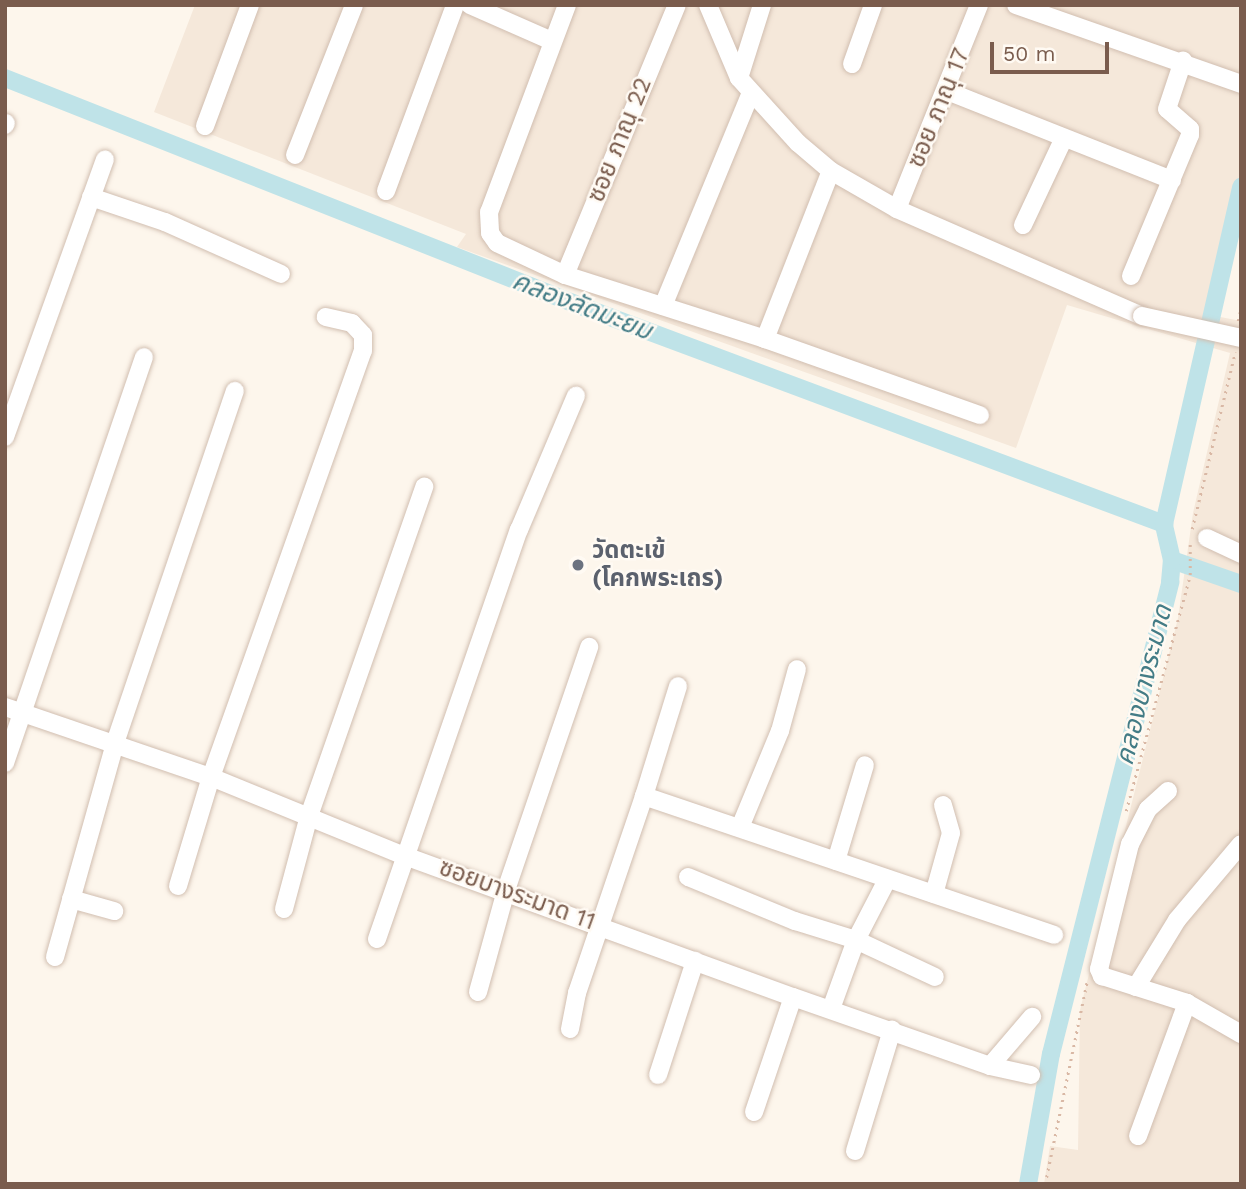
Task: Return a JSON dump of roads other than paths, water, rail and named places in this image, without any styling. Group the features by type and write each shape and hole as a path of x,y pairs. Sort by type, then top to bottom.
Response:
{"street":[{"path":"205,126 250,5"},
{"path":"295,155 354,5"},
{"path":"386,191 455,5"},
{"path":"470,5 552,41"},
{"path":"568,5 552,41 488,224 490,233 506,250 565,275 765,339 980,415"},
{"name":"ซอย ภาณุ 22","path":"565,275 677,5"},
{"path":"708,5 739,78 831,171 897,209 1142,316 1238,336"},
{"path":"739,78 762,5"},
{"path":"852,64 873,5"},
{"name":"ซอย ภาณุ 17","path":"897,209 947,91 979,5"},
{"path":"1016,5 1241,83"},
{"path":"1131,276 1190,135 1190,129 1167,109 1183,61"},
{"path":"947,91 1172,180"},
{"path":"663,306 751,93"},
{"path":"1023,225 1064,138"},
{"path":"5,437 105,159"},
{"path":"765,339 831,171"},
{"path":"91,197 178,227 281,274"},
{"path":"178,886 211,777 363,351 363,335 352,323 326,317"},
{"path":"5,763 13,709 144,357"},
{"path":"55,957 115,743 235,391"},
{"path":"377,939 519,530 576,396"},
{"path":"284,909 309,816 424,487"},
{"path":"1207,538 1241,554"},
{"path":"478,992 506,890 589,647"},
{"path":"741,825 780,731 797,669"},
{"path":"570,1029 600,924 678,686"},
{"name":"ซอยบางระมาด 11","path":"13,709 211,777 405,856 600,924 793,997 990,1066 1031,1075"},
{"path":"836,861 865,765"},
{"path":"1168,791 1148,809 1130,844 1099,969 1102,976 1187,1003 1241,1034"},
{"path":"644,796 741,825 887,880 1054,935"},
{"path":"934,894 951,833 943,804"},
{"path":"1136,987 1177,920 1241,844"},
{"path":"688,877 795,921 856,940 935,977"},
{"path":"831,1009 856,940 887,880"},
{"path":"71,899 114,911"},
{"path":"658,1075 695,961"},
{"path":"754,1112 793,997"},
{"path":"1138,1136 1187,1003"},
{"path":"990,1066 1032,1017"},
{"path":"855,1151 892,1030"}],"waterway":[{"name":"คลองลัดมะยม","path":"5,78 578,305 1164,524"},
{"name":"คลองบางระมาด","path":"1028,1184 1051,1054 1170,582 1172,560 1164,524 1241,187"},
{"path":"1172,560 1241,584"}],"place":[{"name":"วัดตะเข้ (โคกพระเถร)","path":"578,565"}]}
